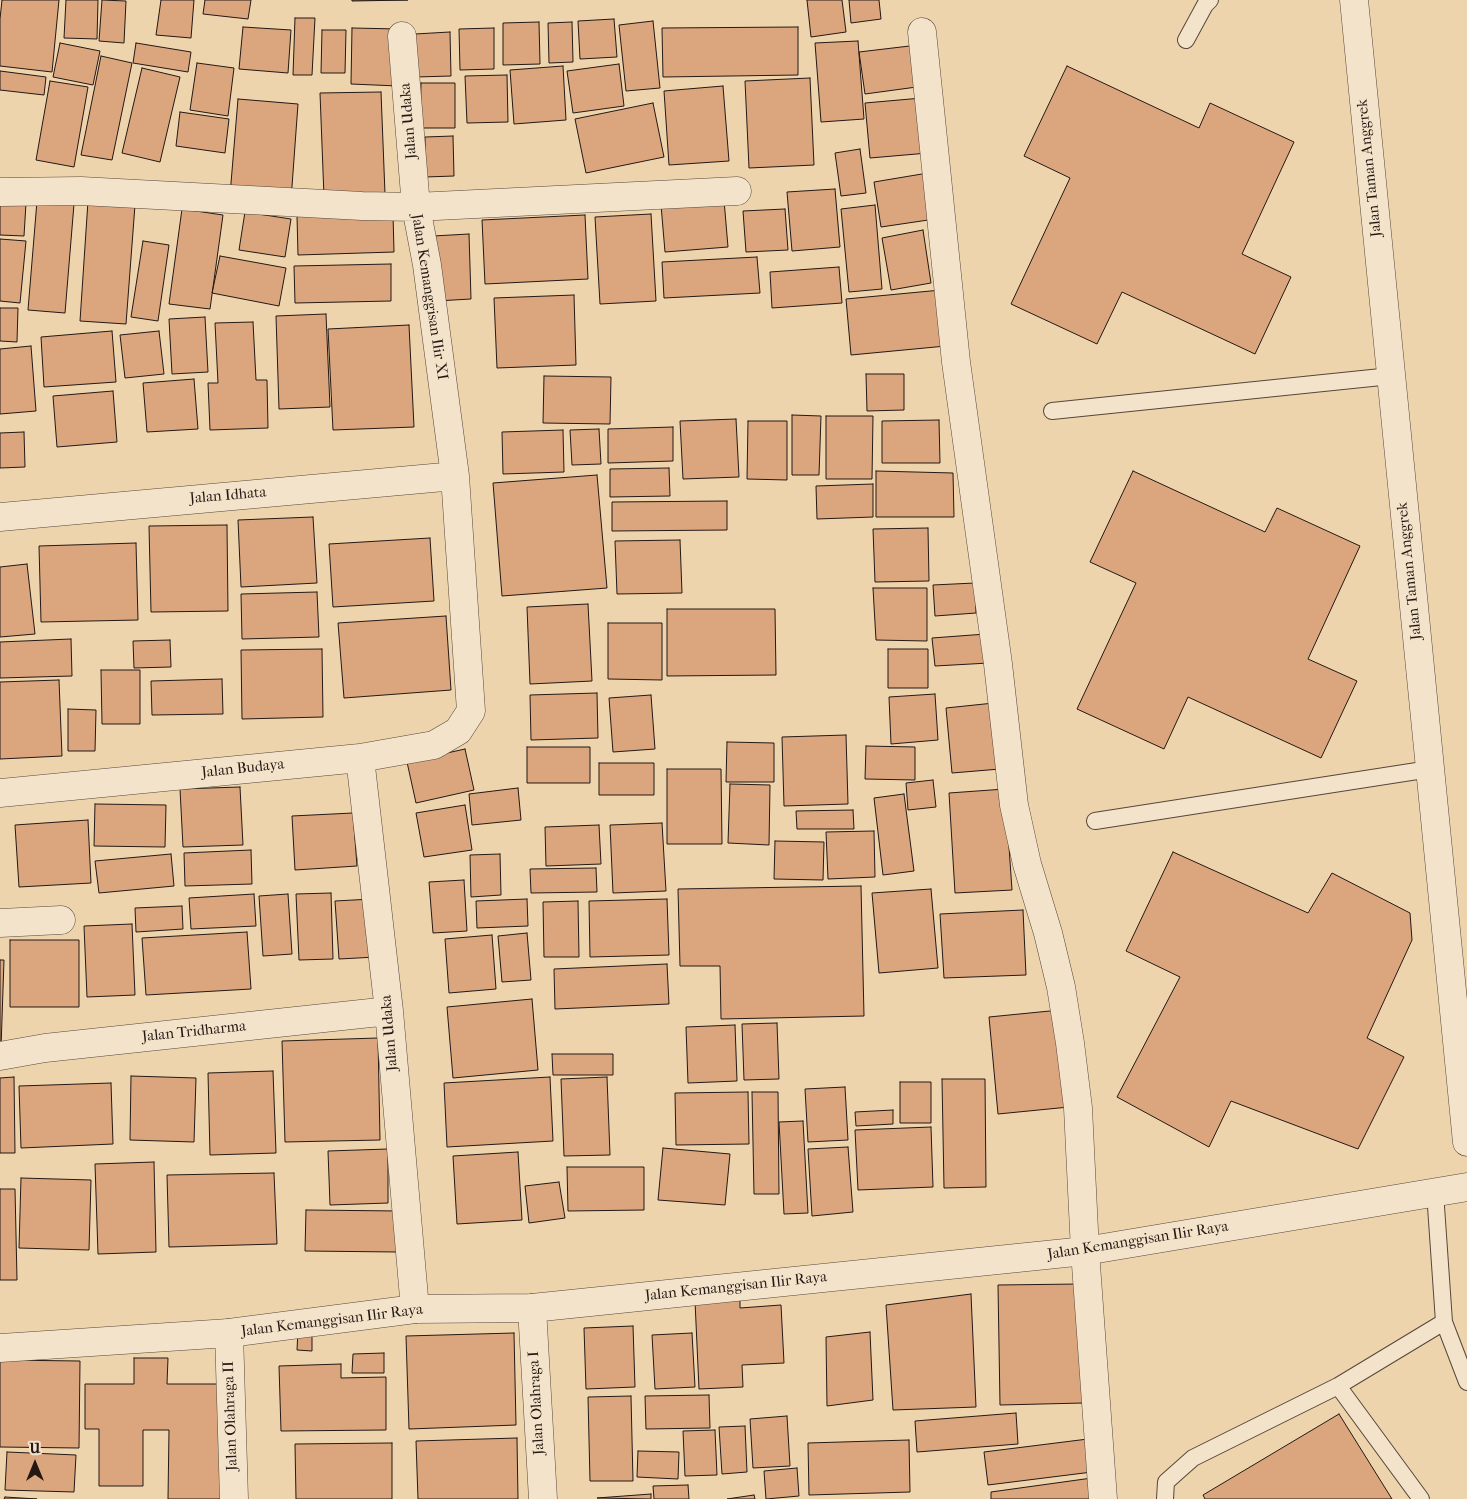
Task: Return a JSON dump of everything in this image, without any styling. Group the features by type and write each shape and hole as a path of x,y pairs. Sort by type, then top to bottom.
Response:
{"street":[{"name":"Jalan Taman Anggrek","path":"1354,0 1467,1142"},
{"path":"922,32 956,362 998,664 1014,805 1027,864 1048,933 1070,1043 1078,1108 1085,1251 1103,1499"},
{"name":"Jalan Udaka","path":"402,36 416,207"},
{"path":"416,207 737,190"},
{"name":"Jalan Kemanggisan Ilir XI","path":"0,192 81,191 362,206 416,207 427,264 455,476 471,712"},
{"name":"Jalan Idhata","path":"0,517 455,476"},
{"name":"Jalan Budaya","path":"0,793 360,758 434,745 458,731 471,712"},
{"name":"Jalan Udaka","path":"360,758 389,1010 415,1309"},
{"path":"0,923 60,920"},
{"name":"Jalan Tridharma","path":"0,1056 45,1048 389,1010"},
{"name":"Jalan Kemanggisan Ilir Raya","path":"0,1348 228,1333 415,1309 532,1308 1085,1251 1467,1186"},
{"name":"Jalan Olahraga I","path":"532,1308 543,1499"},
{"name":"Jalan Olahraga II","path":"228,1333 234,1499"}],"lane":[{"path":"1186,40 1205,5 1210,0"},
{"path":"1052,411 1391,376"},
{"path":"1095,821 1430,769"},
{"path":"1435,1192 1444,1322 1467,1382"},
{"path":"1165,1499 1166,1482 1193,1458 1338,1386 1444,1322"},
{"path":"1338,1386 1421,1499"}],"building":[{"path":"2,0 59,0 52,72 0,66"},
{"path":"66,0 98,0 97,39 64,38"},
{"path":"102,0 126,1 124,43 99,41"},
{"path":"161,0 194,0 191,38 156,35"},
{"path":"205,0 251,0 248,19 203,14"},
{"path":"352,0 408,0 352,1"},
{"path":"807,0 842,0 846,32 811,37"},
{"path":"849,0 879,0 881,19 851,23"},
{"path":"295,18 315,18 312,75 293,75"},
{"path":"614,19 617,57 580,59 578,21"},
{"path":"653,21 660,88 626,91 619,25"},
{"path":"539,22 540,64 503,65 503,23"},
{"path":"572,22 573,62 549,63 548,23"},
{"path":"243,27 291,30 288,73 239,69"},
{"path":"798,27 798,75 663,77 662,28"},
{"path":"352,28 399,29 398,86 351,84"},
{"path":"494,28 494,69 460,70 459,29"},
{"path":"322,30 346,30 345,73 321,73"},
{"path":"450,32 451,76 416,77 415,34"},
{"path":"858,41 864,119 821,122 815,43"},
{"path":"60,43 100,51 93,85 53,77"},
{"path":"136,43 191,52 188,72 133,63"},
{"path":"918,45 924,86 865,94 859,52"},
{"path":"101,56 132,63 112,160 81,155"},
{"path":"197,63 234,68 228,116 190,110"},
{"path":"619,64 624,106 573,113 567,71"},
{"path":"563,66 566,120 514,124 510,70"},
{"path":"1067,66 1199,128 1210,103 1294,142 1242,254 1291,277 1255,354 1122,292 1097,344 1011,304 1070,178 1024,156"},
{"path":"142,68 180,77 160,162 122,153"},
{"path":"0,71 46,77 44,95 0,90"},
{"path":"507,75 508,122 467,123 465,76"},
{"path":"810,78 814,165 749,168 745,81"},
{"path":"50,81 88,87 74,167 36,160"},
{"path":"421,83 455,83 455,128 420,128"},
{"path":"723,86 729,161 669,165 664,91"},
{"path":"381,92 385,194 324,197 320,93"},
{"path":"922,98 928,153 870,158 865,103"},
{"path":"238,99 298,104 291,200 230,195"},
{"path":"653,103 664,157 586,173 575,119"},
{"path":"180,112 229,119 225,153 176,146"},
{"path":"453,136 454,176 425,177 425,137"},
{"path":"860,149 866,193 841,196 835,153"},
{"path":"928,173 935,219 881,227 874,182"},
{"path":"835,189 840,247 792,251 787,192"},
{"path":"724,200 728,247 665,252 661,205"},
{"path":"37,201 74,204 65,313 28,310"},
{"path":"88,201 135,205 126,324 80,321"},
{"path":"0,202 26,203 24,236 0,235"},
{"path":"875,205 882,289 849,292 841,209"},
{"path":"182,209 223,215 210,309 169,304"},
{"path":"785,209 788,250 746,252 743,211"},
{"path":"245,212 291,219 285,257 239,250"},
{"path":"393,214 394,252 298,255 297,216"},
{"path":"651,214 656,301 600,304 595,217"},
{"path":"585,215 588,279 485,284 482,220"},
{"path":"923,230 931,283 891,290 882,238"},
{"path":"469,234 471,299 436,301 433,236"},
{"path":"0,239 26,241 20,303 0,301"},
{"path":"143,241 169,245 158,321 131,317"},
{"path":"220,256 286,268 279,306 212,293"},
{"path":"757,257 760,293 664,298 662,262"},
{"path":"391,264 391,301 295,303 294,266"},
{"path":"839,267 842,303 772,308 770,272"},
{"path":"941,290 946,346 851,355 846,299"},
{"path":"574,295 576,365 497,368 494,298"},
{"path":"0,308 18,308 17,342 0,341"},
{"path":"326,314 330,407 279,409 276,316"},
{"path":"205,317 208,372 172,374 169,319"},
{"path":"253,322 256,380 267,380 268,428 210,430 208,383 218,383 215,323"},
{"path":"409,325 414,427 333,430 328,329"},
{"path":"112,331 116,382 44,387 41,337"},
{"path":"159,331 164,374 125,378 120,335"},
{"path":"31,346 36,411 0,414 0,349"},
{"path":"866,374 904,374 904,410 867,411"},
{"path":"544,376 611,377 610,424 543,423"},
{"path":"194,379 198,429 147,432 143,383"},
{"path":"113,391 117,442 57,447 53,396"},
{"path":"792,415 821,416 819,475 792,475"},
{"path":"826,416 873,416 872,479 826,479"},
{"path":"736,419 739,477 683,479 680,421"},
{"path":"939,420 940,463 882,463 882,421"},
{"path":"748,421 787,421 787,480 747,479"},
{"path":"673,427 673,461 608,463 608,429"},
{"path":"599,429 601,464 572,465 570,430"},
{"path":"563,430 564,472 503,474 502,432"},
{"path":"24,432 25,467 0,468 0,433"},
{"path":"669,468 670,496 610,497 610,469"},
{"path":"876,471 953,473 954,517 876,517"},
{"path":"1133,471 1265,532 1277,508 1360,546 1308,659 1357,681 1321,758 1188,697 1164,749 1077,709 1136,583 1090,562"},
{"path":"597,475 607,588 502,596 493,483"},
{"path":"873,484 873,517 817,519 816,486"},
{"path":"727,501 727,530 612,531 612,502"},
{"path":"313,517 317,583 241,587 238,520"},
{"path":"227,525 228,611 151,612 149,526"},
{"path":"928,528 929,581 875,582 873,529"},
{"path":"430,538 434,601 333,607 329,544"},
{"path":"680,540 682,593 617,594 615,541"},
{"path":"136,543 138,620 41,622 39,546"},
{"path":"27,564 35,634 0,637 0,567"},
{"path":"975,583 976,613 935,616 933,585"},
{"path":"873,588 927,588 927,641 876,640"},
{"path":"317,592 319,637 242,639 241,594"},
{"path":"588,604 592,681 530,684 527,607"},
{"path":"667,609 775,609 776,675 667,676"},
{"path":"446,616 451,690 344,698 338,623"},
{"path":"608,623 662,623 662,680 608,679"},
{"path":"986,634 989,663 935,666 932,638"},
{"path":"71,639 72,676 0,678 0,642"},
{"path":"170,640 171,667 134,668 133,641"},
{"path":"322,649 323,717 242,719 241,650"},
{"path":"888,649 928,649 928,688 888,688"},
{"path":"101,670 140,670 140,724 102,724"},
{"path":"222,679 223,714 152,715 151,681"},
{"path":"59,680 62,756 0,759 0,682"},
{"path":"597,693 598,738 531,740 530,695"},
{"path":"935,694 938,740 891,744 889,697"},
{"path":"651,695 655,749 613,752 609,698"},
{"path":"994,703 1000,769 952,773 946,708"},
{"path":"68,709 96,710 95,751 68,751"},
{"path":"846,735 848,804 784,806 782,737"},
{"path":"727,742 774,743 774,782 726,782"},
{"path":"866,746 915,747 915,780 865,779"},
{"path":"527,747 590,747 590,783 527,783"},
{"path":"465,749 474,790 416,803 407,762"},
{"path":"599,763 654,763 654,795 599,795"},
{"path":"667,769 721,769 722,844 667,844"},
{"path":"933,780 936,807 908,810 906,783"},
{"path":"730,784 770,785 769,845 728,843"},
{"path":"240,787 243,845 183,847 180,789"},
{"path":"518,788 521,820 472,825 469,794"},
{"path":"1005,789 1012,890 955,893 949,793"},
{"path":"904,794 914,871 883,875 874,798"},
{"path":"95,804 166,805 165,847 94,846"},
{"path":"465,805 472,850 424,857 416,813"},
{"path":"853,810 854,829 797,829 796,811"},
{"path":"353,813 357,866 295,870 292,816"},
{"path":"88,820 91,883 19,887 15,825"},
{"path":"662,823 666,891 613,893 610,825"},
{"path":"599,825 601,864 546,866 545,827"},
{"path":"874,831 875,877 828,879 826,832"},
{"path":"775,841 824,842 823,880 774,879"},
{"path":"251,850 252,884 185,886 184,853"},
{"path":"1173,852 1308,913 1332,873 1410,913 1412,940 1367,1038 1404,1057 1358,1149 1231,1101 1209,1147 1117,1097 1180,977 1126,951"},
{"path":"171,854 174,886 99,893 95,861"},
{"path":"500,854 501,895 471,897 470,855"},
{"path":"596,868 597,892 531,893 530,869"},
{"path":"464,880 467,931 433,933 429,882"},
{"path":"861,886 864,1016 721,1019 720,966 680,966 678,889"},
{"path":"931,889 938,968 879,973 872,893"},
{"path":"331,893 333,959 299,960 296,894"},
{"path":"254,894 256,926 191,929 189,898"},
{"path":"288,894 292,954 263,956 259,896"},
{"path":"372,899 376,957 339,959 335,901"},
{"path":"527,899 528,926 477,928 476,901"},
{"path":"667,899 669,955 590,957 589,901"},
{"path":"578,901 579,957 544,957 543,902"},
{"path":"182,906 183,929 136,932 135,908"},
{"path":"1023,910 1026,975 944,978 940,914"},
{"path":"132,924 135,995 87,997 84,926"},
{"path":"247,932 251,989 146,995 142,938"},
{"path":"527,933 531,980 502,982 498,936"},
{"path":"492,935 496,989 449,993 445,939"},
{"path":"10,940 79,940 79,1007 10,1007"},
{"path":"0,960 4,960 1,1048 0,1048"},
{"path":"667,964 669,1004 555,1009 554,969"},
{"path":"532,999 538,1070 453,1078 447,1007"},
{"path":"1060,1010 1069,1107 998,1114 989,1017"},
{"path":"777,1023 779,1079 744,1080 742,1024"},
{"path":"735,1025 737,1081 688,1083 686,1027"},
{"path":"378,1038 380,1140 285,1142 282,1041"},
{"path":"552,1054 613,1054 613,1075 553,1075"},
{"path":"273,1071 276,1153 210,1155 208,1073"},
{"path":"131,1076 196,1078 194,1142 130,1140"},
{"path":"14,1077 15,1153 0,1153 0,1078"},
{"path":"550,1077 553,1141 447,1147 444,1083"},
{"path":"607,1077 610,1155 564,1156 561,1079"},
{"path":"942,1079 985,1079 986,1187 944,1188"},
{"path":"900,1082 931,1082 931,1123 900,1123"},
{"path":"111,1083 113,1144 21,1148 19,1086"},
{"path":"845,1087 848,1140 808,1142 805,1089"},
{"path":"748,1092 749,1144 676,1145 675,1093"},
{"path":"752,1092 778,1092 779,1194 754,1194"},
{"path":"893,1110 893,1124 856,1126 855,1112"},
{"path":"803,1121 808,1213 784,1214 779,1122"},
{"path":"931,1127 933,1187 858,1190 855,1130"},
{"path":"848,1147 853,1212 812,1216 808,1149"},
{"path":"663,1148 730,1154 725,1205 658,1200"},
{"path":"388,1149 388,1203 330,1205 328,1151"},
{"path":"518,1152 522,1220 457,1224 453,1156"},
{"path":"154,1162 156,1252 98,1254 95,1164"},
{"path":"567,1167 644,1167 644,1210 568,1211"},
{"path":"274,1173 277,1244 169,1247 167,1175"},
{"path":"21,1178 91,1180 89,1250 19,1248"},
{"path":"559,1182 565,1218 529,1223 525,1186"},
{"path":"0,1189 15,1189 17,1280 0,1280"},
{"path":"306,1210 399,1211 398,1252 305,1251"},
{"path":"1080,1284 1083,1403 1000,1405 998,1285"},
{"path":"971,1294 976,1407 893,1410 886,1305"},
{"path":"740,1299 740,1308 781,1305 784,1363 742,1365 743,1387 699,1389 695,1301"},
{"path":"633,1326 635,1387 586,1389 584,1328"},
{"path":"312,1328 312,1351 297,1350 298,1330"},
{"path":"870,1332 873,1400 827,1406 826,1337"},
{"path":"514,1333 516,1425 409,1429 406,1336"},
{"path":"692,1333 695,1387 655,1389 652,1335"},
{"path":"384,1353 384,1373 352,1373 353,1354"},
{"path":"134,1358 168,1358 167,1384 225,1384 225,1499 168,1499 169,1430 143,1430 143,1486 99,1486 99,1429 85,1429 85,1384 134,1384"},
{"path":"0,1360 80,1361 79,1448 0,1447"},
{"path":"341,1364 341,1378 386,1377 386,1430 281,1431 279,1366"},
{"path":"709,1395 710,1428 646,1429 645,1396"},
{"path":"631,1396 633,1481 590,1481 588,1397"},
{"path":"1016,1413 1018,1444 917,1452 915,1421"},
{"path":"1339,1414 1392,1499 1205,1499 1203,1495"},
{"path":"787,1416 790,1466 753,1468 750,1419"},
{"path":"745,1426 747,1472 722,1474 719,1427"},
{"path":"715,1430 717,1475 685,1476 683,1431"},
{"path":"517,1438 518,1499 418,1499 416,1441"},
{"path":"1088,1439 1092,1472 988,1485 984,1452"},
{"path":"909,1440 910,1492 809,1495 808,1443"},
{"path":"392,1443 392,1499 296,1499 295,1444"},
{"path":"638,1451 679,1452 678,1479 637,1477"},
{"path":"7,1452 76,1455 74,1492 5,1490"},
{"path":"797,1468 799,1496 766,1499 764,1471"},
{"path":"1092,1478 1095,1499 991,1499 991,1492"},
{"path":"688,1485 689,1499 654,1499 653,1486"},
{"path":"651,1494 651,1499 597,1498"},
{"path":"754,1495 755,1499 727,1499"},
{"path":"5,1497 37,1499 4,1499"}]}
